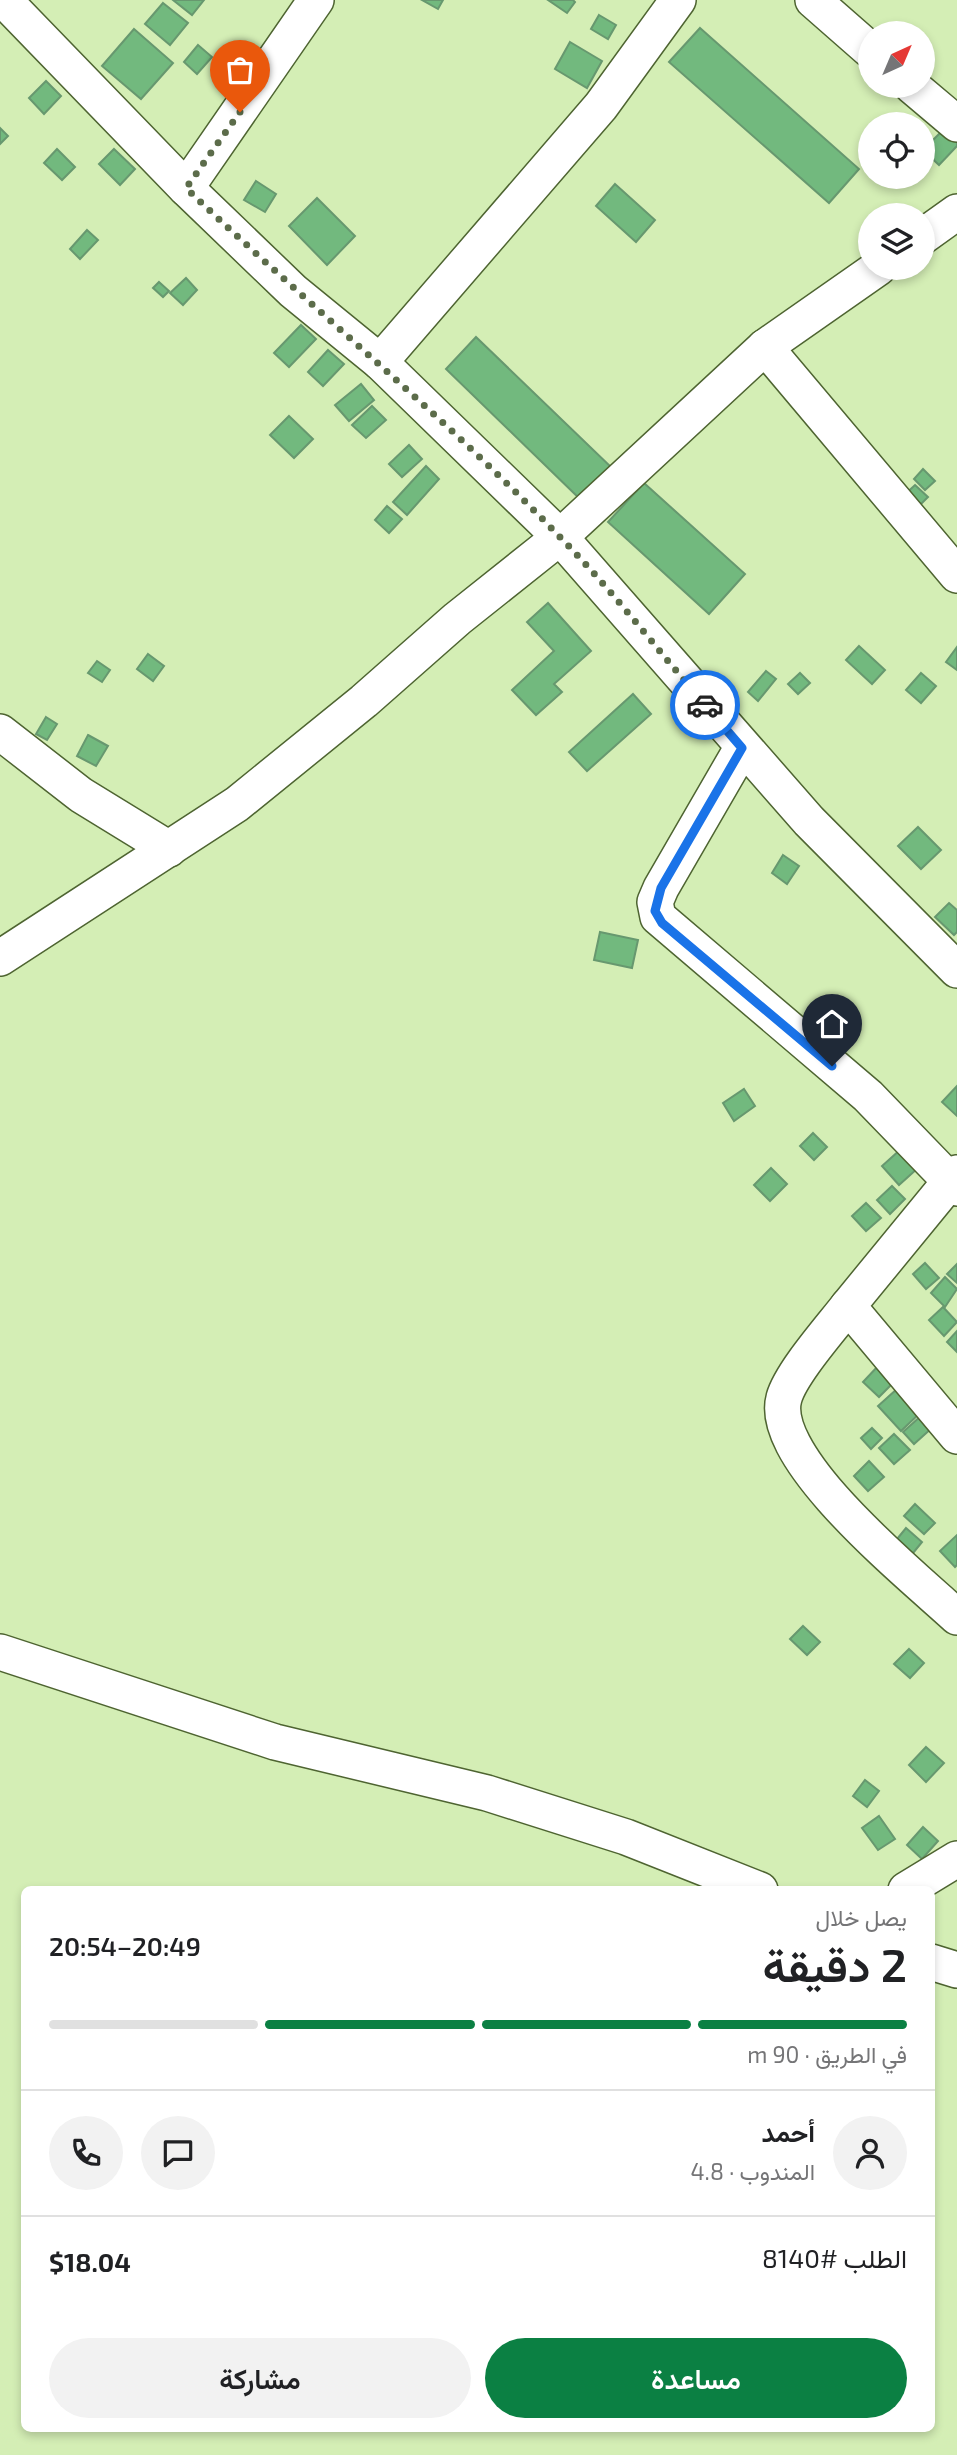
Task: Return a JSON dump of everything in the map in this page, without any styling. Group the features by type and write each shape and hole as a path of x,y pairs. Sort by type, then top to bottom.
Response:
{"street":[{"path":"186,188 316,0"},
{"path":"380,362 601,106 678,0"},
{"path":"813,0 858,39"},
{"path":"4,3 186,188 293,290 380,362 560,537 742,748 957,970"},
{"path":"926,98 957,124"},
{"path":"0,958 237,804 364,701 457,619 560,537 765,347 861,280"},
{"path":"765,347 957,575"},
{"path":"0,732 81,795 169,849"},
{"path":"742,748 661,888 655,902 658,917 868,1097 955,1181 848,1306 785,1397 782,1417 787,1434 831,1498 957,1617"},
{"path":"848,1306 957,1436"},
{"path":"0,1652 275,1742 500,1797 626,1837 750,1886"},
{"path":"913,1886 957,1859"},
{"path":"935,1963 957,1969"}],"building":[{"path":"173,0 204,0 192,15"},
{"path":"422,0 443,0 438,9"},
{"path":"548,0 573,0 575,2 567,13"},
{"path":"163,3 188,23 170,45 145,24"},
{"path":"599,15 616,25 608,39 591,29"},
{"path":"700,28 858,170 829,203 669,62"},
{"path":"134,29 173,63 141,99 102,66"},
{"path":"570,42 602,61 587,88 555,69"},
{"path":"198,45 212,57 197,74 184,62"},
{"path":"46,81 61,96 44,114 29,98"},
{"path":"946,127 957,138 957,146 939,165 935,161 935,138"},
{"path":"0,128 8,136 0,144"},
{"path":"57,149 75,167 62,180 44,163"},
{"path":"114,149 135,169 120,185 99,164"},
{"path":"256,181 276,194 265,212 244,200"},
{"path":"615,184 655,220 636,242 596,206"},
{"path":"317,198 355,236 327,265 289,226"},
{"path":"87,230 98,240 80,259 70,249"},
{"path":"186,278 197,290 183,305 170,293"},
{"path":"159,282 169,291 163,297 153,288"},
{"path":"301,325 316,339 289,367 274,353"},
{"path":"476,337 612,468 581,500 446,369"},
{"path":"328,350 344,364 323,386 308,372"},
{"path":"361,384 374,400 349,421 335,405"},
{"path":"372,406 386,420 366,438 352,425"},
{"path":"289,416 313,439 294,458 270,435"},
{"path":"409,445 422,459 402,477 389,464"},
{"path":"426,466 439,479 407,515 393,502"},
{"path":"923,469 935,481 925,490 914,479"},
{"path":"644,483 745,574 709,614 608,522"},
{"path":"915,485 928,497 916,509 903,496"},
{"path":"387,506 402,519 389,533 375,520"},
{"path":"548,603 591,651 554,684 562,692 536,715 512,690 554,651 527,622"},
{"path":"859,646 885,670 872,684 846,660"},
{"path":"957,647 957,670 946,662"},
{"path":"148,654 164,666 153,681 137,669"},
{"path":"97,661 110,670 102,682 88,673"},
{"path":"766,671 776,679 758,701 748,692"},
{"path":"800,673 810,683 798,694 788,684"},
{"path":"921,673 936,686 921,703 906,690"},
{"path":"633,694 651,714 587,771 569,752"},
{"path":"46,717 57,724 47,740 36,734"},
{"path":"88,735 108,746 96,766 77,756"},
{"path":"918,827 941,850 921,869 898,846"},
{"path":"783,855 799,866 787,884 772,873"},
{"path":"949,903 957,910 957,932 954,935 935,917"},
{"path":"600,932 638,940 632,968 594,960"},
{"path":"957,1086 957,1116 942,1102"},
{"path":"744,1089 755,1106 734,1121 723,1103"},
{"path":"813,1133 827,1147 814,1160 800,1146"},
{"path":"901,1149 918,1168 899,1185 882,1166"},
{"path":"771,1168 787,1184 770,1201 754,1185"},
{"path":"892,1186 905,1199 890,1214 877,1200"},
{"path":"866,1203 881,1218 866,1231 852,1216"},
{"path":"925,1263 939,1278 926,1289 913,1274"},
{"path":"957,1264 957,1283 947,1274"},
{"path":"945,1277 957,1289 945,1307 931,1293"},
{"path":"943,1307 957,1322 944,1336 929,1320"},
{"path":"957,1331 957,1352 947,1342"},
{"path":"879,1365 895,1381 879,1397 863,1382"},
{"path":"897,1389 920,1413 901,1431 878,1406"},
{"path":"922,1415 933,1427 914,1444 903,1432"},
{"path":"872,1428 882,1438 871,1449 861,1438"},
{"path":"894,1434 910,1450 894,1464 879,1448"},
{"path":"869,1461 884,1477 868,1491 854,1476"},
{"path":"915,1504 935,1523 924,1534 904,1516"},
{"path":"906,1528 922,1542 909,1558 893,1544"},
{"path":"957,1535 957,1565 955,1567 940,1551"},
{"path":"803,1626 820,1642 807,1655 790,1639"},
{"path":"909,1649 924,1663 910,1678 894,1664"},
{"path":"926,1747 944,1763 926,1782 909,1765"},
{"path":"865,1780 879,1791 867,1807 853,1796"},
{"path":"879,1816 895,1839 878,1850 862,1828"},
{"path":"923,1827 938,1841 922,1859 907,1845"}],"way so far":[{"path":"240,112 186,188 293,290 380,362 560,537 705,705"}],"route":[{"path":"705,705 742,748 661,888 655,902 655,911 662,923 832,1066"}]}
